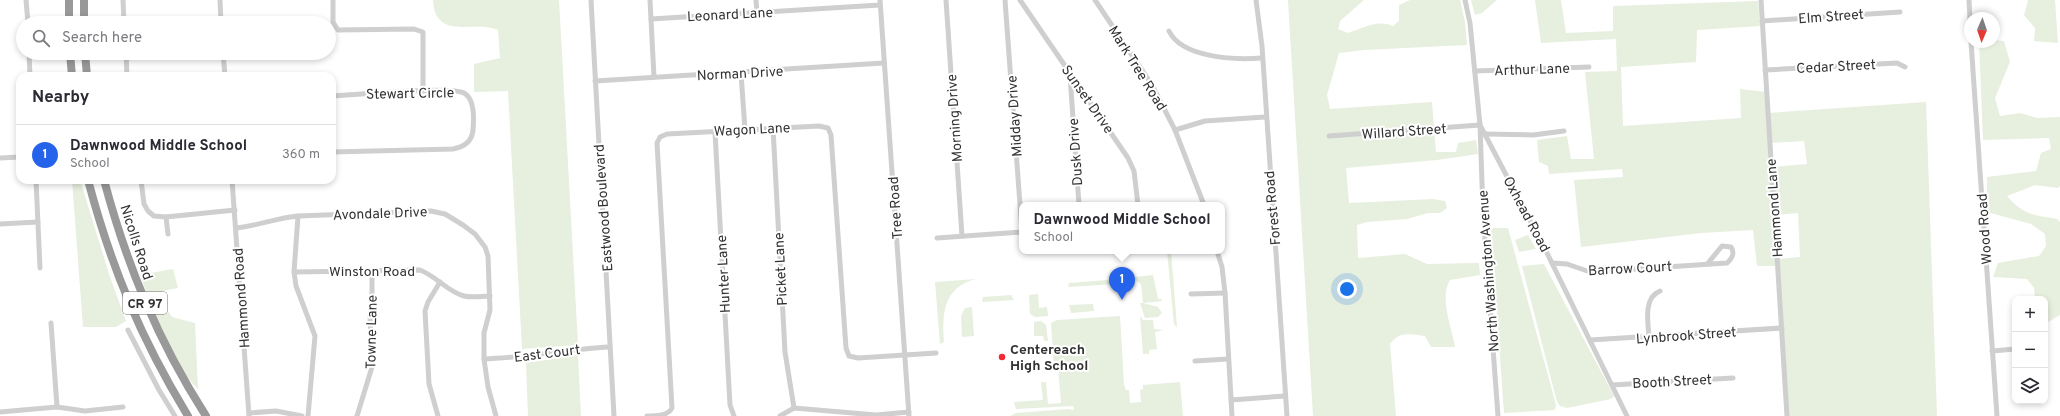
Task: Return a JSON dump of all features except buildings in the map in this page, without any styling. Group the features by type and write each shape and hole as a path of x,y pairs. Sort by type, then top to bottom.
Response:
{"highway":[{"path":"69,0 69,16"},
{"path":"84,0 84,16"},
{"path":"71,60 72,72"},
{"path":"86,60 87,72"},
{"name":"Nicolls Road","path":"89,184 102,231 135,319 164,378 188,416"},
{"name":"Nicolls Road","path":"105,184 115,224 140,292 175,365 206,416"}],"street":[{"path":"26,0 27,16"},
{"path":"123,0 124,16"},
{"path":"220,0 221,16"},
{"path":"333,0 333,16"},
{"name":"Eastwood Boulevard","path":"591,0 614,416"},
{"path":"650,0 654,77"},
{"path":"756,0 757,13"},
{"name":"Morning Drive","path":"946,0 962,236"},
{"name":"Midday Drive","path":"1005,0 1020,202"},
{"name":"Sunset Drive","path":"1020,0 1128,158 1134,171 1138,202"},
{"name":"Mark Tree Road","path":"1095,0 1152,85 1175,130 1203,202"},
{"name":"Forest Road","path":"1256,0 1261,38 1265,117 1287,416"},
{"name":"Oxhead Road","path":"1465,0 1480,125 1552,263 1627,416"},
{"name":"Hammond Lane","path":"1761,0 1787,416"},
{"path":"1969,0 1970,12"},
{"name":"Leonard Lane","path":"651,19 757,13 880,2"},
{"name":"Tree Road","path":"880,2 909,414"},
{"name":"Elm Street","path":"1762,21 1900,12"},
{"path":"336,27 338,30 414,30 423,32 423,91"},
{"path":"1169,31 1173,40 1205,53 1228,58 1261,58"},
{"name":"Wood Road","path":"1972,48 1997,416"},
{"path":"29,60 30,72"},
{"path":"126,60 127,72"},
{"path":"224,60 225,72"},
{"name":"Norman Drive","path":"595,81 884,63"},
{"name":"Cedar Street","path":"1765,70 1897,63 1905,66"},
{"name":"Arthur Lane","path":"1474,71 1588,67"},
{"path":"741,73 745,130"},
{"name":"Dusk Drive","path":"1070,74 1079,202"},
{"name":"Stewart Circle","path":"336,96 423,91 456,91 468,96 473,110 472,136 467,144 453,149 336,152"},
{"path":"1175,130 1205,120 1265,117"},
{"name":"Willard Street","path":"1329,136 1480,125"},
{"name":"North Washington Avenue","path":"1480,125 1483,212 1498,416"},
{"name":"Wagon Lane","path":"647,416 666,415 670,413 672,408 657,141 661,135 773,128 826,127 830,133 846,348 849,356 858,358 936,353"},
{"name":"Picket Lane","path":"773,128 785,352 794,408"},
{"path":"1485,134 1533,135 1564,131"},
{"name":"Hunter Lane","path":"715,132 730,405 734,416"},
{"path":"0,158 16,157"},
{"path":"36,184 40,268"},
{"path":"142,184 144,204 148,211 154,216 166,217 234,210"},
{"name":"Hammond Road","path":"232,184 249,414"},
{"name":"Avondale Drive","path":"236,228 256,226 286,217 423,211 445,214 475,234 485,247 488,256 490,310 484,333 484,359 488,387 496,416"},
{"path":"298,216 294,272 299,298 316,336 308,416"},
{"path":"166,217 168,234"},
{"path":"0,224 38,222"},
{"path":"937,238 1019,232"},
{"name":"Barrow Court","path":"1552,263 1566,264 1590,272 1708,263 1727,263 1732,257 1733,251 1731,247 1722,246 1708,263"},
{"path":"1218,254 1222,267 1225,293 1232,416"},
{"name":"Towne Lane","path":"358,416 372,367 370,319 372,270"},
{"name":"Winston Road","path":"294,272 420,270 430,274 440,282 464,296 490,296"},
{"path":"438,416 429,384 425,311 428,302 440,282"},
{"name":"Barrow Court","path":"1649,337 1648,312 1650,297 1660,291"},
{"path":"1191,294 1225,293"},
{"path":"51,323 57,408"},
{"name":"Lynbrook Street","path":"1590,340 1782,328"},
{"path":"128,330 174,416"},
{"name":"East Court","path":"484,359 515,358 569,350 609,347"},
{"path":"1992,351 2012,350"},
{"path":"1196,361 1228,358"},
{"name":"Booth Street","path":"1612,385 1733,378"},
{"path":"1230,400 1285,396"},
{"path":"0,412 57,408 85,411 123,407"},
{"path":"780,416 794,408 856,415 909,414"},
{"path":"249,414 276,410 302,416"}],"green space":[{"path":"433,0 559,0 578,345 522,349 508,91 474,92 474,64 500,58 498,30 448,25 440,21 435,13"},
{"path":"1288,0 1364,0 1340,21 1338,29 1348,33 1382,23 1393,26 1399,21 1399,5 1410,0 1460,0 1465,22 1467,45 1364,50 1339,53 1327,95 1330,109 1432,102 1436,152 1456,152 1458,143 1476,140 1478,154 1437,160 1346,168 1349,203 1433,199 1445,201 1447,208 1440,213 1428,213 1407,219 1367,222 1357,225 1358,258 1405,254 1427,264 1479,263 1480,275 1450,280 1447,287 1447,313 1455,347 1431,347 1425,336 1410,334 1397,337 1390,344 1396,416 1313,416"},
{"path":"1471,0 1497,0 1482,13 1475,15"},
{"path":"1535,0 1561,0 1566,33 1613,31 1613,6 1758,1 1760,26 1697,30 1696,62 1621,67 1623,126 1741,118 1740,89 1766,92 1768,113 1926,102 1937,416 1787,416 1777,266 1757,266 1753,230 1701,233 1581,247 1574,180 1623,177 1622,169 1549,174 1548,166 1539,162 1537,140 1567,136 1571,159 1594,159 1585,72 1617,71 1616,39 1541,43","holes":["1804,141 1807,164 1771,167 1770,143","1798,213 1800,257 1777,259 1775,215"]},
{"path":"2028,0 2055,0 2058,43 2034,41 2035,28 2024,15"},
{"path":"2000,41 2004,41 2010,62 1995,98 2000,116 2020,113 2037,118 2060,117 2060,186 2058,188 2035,185 2007,196 2024,211 2035,215 2057,219 2060,222 2060,315 2048,322 2048,296 2035,296 2034,288 2027,279 1993,277 1998,263 2039,256 2046,246 2045,234 2031,224 1987,212 1987,177 2036,171 2041,153 2051,149 2049,138 1983,140 1979,48 2000,48"},
{"path":"72,184 81,184 110,277 126,321 116,327 83,327"},
{"path":"1493,228 1508,228 1556,405 1555,410 1504,413 1491,230"},
{"path":"1528,235 1536,249 1519,252 1515,240"},
{"path":"1167,254 1171,254 1177,327 1174,324"},
{"path":"1544,264 1614,396 1611,399 1567,408 1560,406 1557,402 1522,266"},
{"path":"173,269 178,288 162,291 165,307 172,317 195,323 198,389 187,377 170,350 140,275"},
{"path":"1153,275 1158,299 1161,299 1162,301 1143,303 1141,284 1135,280 1129,284 1135,277"},
{"path":"976,279 957,288 951,295 945,312 943,332 944,342 940,344 935,282"},
{"path":"1107,280 1116,284 1068,287 1069,283"},
{"path":"1038,294 1039,308 1047,307 1048,316 1035,317 1030,314 1029,295"},
{"path":"1011,295 1014,300 982,302 983,297"},
{"path":"1140,303 1158,307 1162,313 1158,317 1145,318"},
{"path":"1093,304 1094,311 1071,313 1069,305"},
{"path":"972,307 974,336 962,337 961,316 965,308"},
{"path":"1120,316 1124,385 1126,390 1129,390 1130,403 1141,402 1140,390 1143,389 1143,385 1180,382 1183,416 1010,416 1016,413 1068,409 1074,410 1073,406 1016,409 1014,402 1043,400 1041,382 1046,382 1048,404 1061,403 1058,367 1054,367 1051,323 1057,320"},
{"path":"1140,316 1143,320 1153,320 1154,329 1164,330 1155,332 1157,349 1149,350 1149,354 1143,354"},
{"path":"1041,321 1046,325 1048,341 1044,341 1043,336 1034,336 1034,322"},
{"path":"578,355 581,416 528,416 526,363"}],"place":[{"name":"Dawnwood Middle School","path":"1122,300"},
{"name":"Centereach High School","path":"1002,357"}]}
